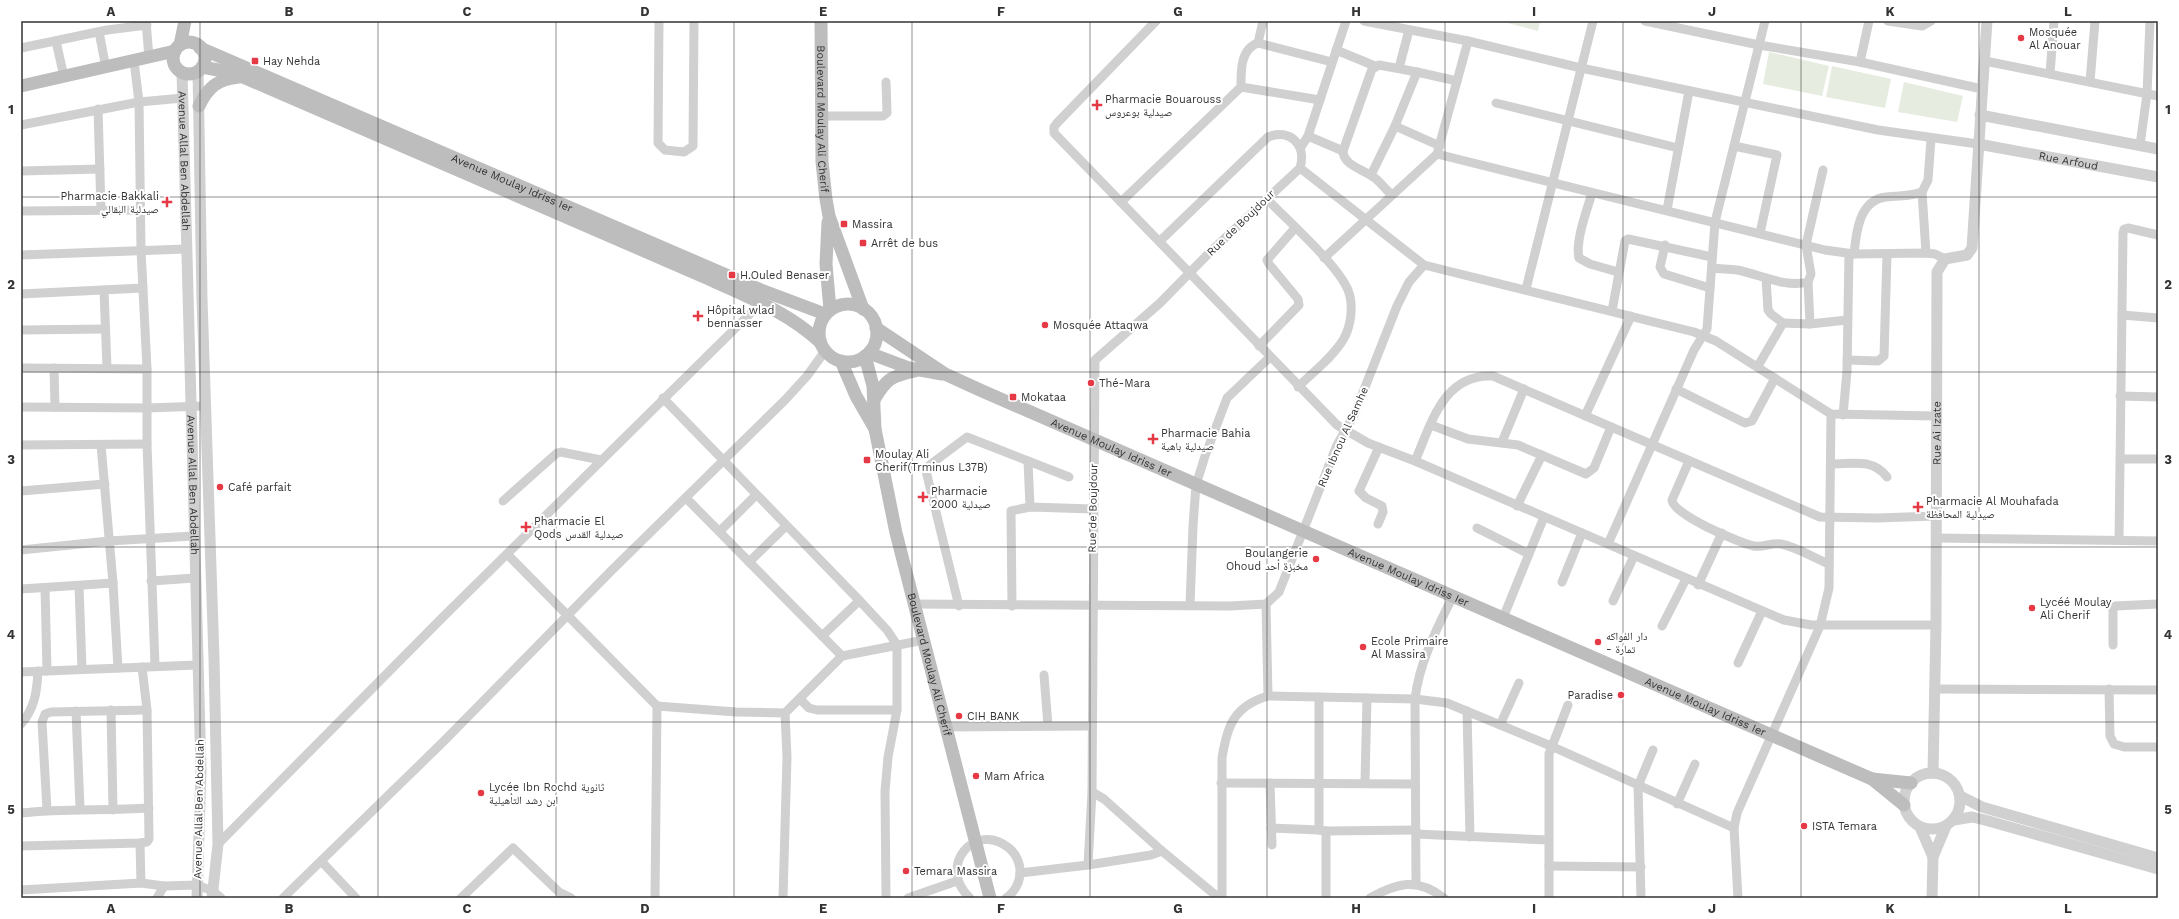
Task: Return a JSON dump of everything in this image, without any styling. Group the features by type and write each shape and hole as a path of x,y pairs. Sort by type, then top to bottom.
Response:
{"main road":[{"path":"150,58 187,74 200,69 204,55 197,46 186,21"},
{"path":"179,70 173,56 186,21"},
{"name":"Boulevard Moulay Ali Cherif","path":"821,21 822,162 828,216 826,264 828,312"},
{"path":"21,86 150,58 187,43 197,46"},
{"name":"Avenue Moulay Idriss Ier","path":"197,46 704,266 828,312"},
{"name":"Avenue Moulay Idriss Ier","path":"200,69 218,70 243,77 761,303 799,324 822,346"},
{"path":"199,106 207,91 215,84 229,78 243,77"},
{"name":"Boulevard Moulay Ali Cherif","path":"828,216 863,309"},
{"path":"876,328 874,345 867,355 852,362 841,361 822,346 820,326 828,312 844,305 863,309 869,314 876,328 945,374"},
{"path":"867,355 919,370 945,374"},
{"name":"Boulevard Moulay Ali Cherif","path":"867,355 874,400 875,429 896,533 990,898"},
{"name":"Boulevard Moulay Ali Cherif","path":"841,361 856,396 875,429"},
{"path":"874,400 882,386 892,377 919,370"},
{"name":"Avenue Moulay Idriss Ier","path":"945,374 1196,485 1872,779"},
{"path":"1872,779 1911,783"},
{"path":"1872,779 1904,805"}],"street":[{"path":"659,21 658,143 666,150 684,152 693,146 694,21"},
{"path":"1156,21 1054,127 1057,136 1160,241 1298,387 1345,431 1379,448 1415,461 1686,579 1762,611 1798,624 1820,626 1936,625"},
{"path":"1258,43 1263,21"},
{"path":"1301,147 1308,136 1346,21"},
{"path":"1364,21 1468,41 1581,68 1878,130 1931,139 1978,144"},
{"path":"1526,289 1593,21"},
{"path":"1645,21 1759,45 1860,62 1982,89"},
{"path":"1608,544 1651,444 1694,350 1704,335 1708,322 1716,222 1765,21"},
{"path":"1860,62 1869,21"},
{"path":"1888,21 1922,26 1931,21"},
{"path":"1395,126 1438,150 1592,193 1852,254 1887,255 1926,253 1935,254 1945,259 1967,255 1972,248 1987,21"},
{"path":"2050,74 2054,21"},
{"path":"2090,82 2095,21"},
{"path":"2140,145 2146,94 2150,21"},
{"path":"21,48 56,41 104,28 147,23 150,58"},
{"path":"104,28 106,68"},
{"path":"1399,68 1409,30"},
{"path":"56,41 64,77"},
{"path":"1324,258 1366,220 1438,150 1468,41"},
{"path":"1121,202 1241,87 1242,63 1252,45 1258,43 1332,62"},
{"path":"1336,50 1375,66 1379,65 1399,68 1457,81"},
{"path":"1984,61 2158,96"},
{"path":"134,62 139,102 141,250 147,370 149,538 155,666"},
{"path":"1375,66 1372,69 1343,151 1344,157 1348,161 1371,175 1392,195"},
{"name":"Avenue Allal Ben Abdellah","path":"200,69 199,106 205,406 214,658 218,844 216,896"},
{"name":"Avenue Allal Ben Abdellah","path":"179,70 182,98 200,770 197,898"},
{"path":"1371,175 1395,126 1417,72"},
{"path":"822,116 882,116 887,113 886,82"},
{"path":"1241,87 1320,100"},
{"path":"1667,210 1689,91"},
{"path":"21,125 139,102 182,98"},
{"path":"1496,103 1678,148"},
{"path":"98,109 101,210"},
{"path":"1980,115 2158,149"},
{"path":"1160,241 1268,137 1279,135 1288,137 1301,147 1303,153 1300,168 1424,265 1526,289 1704,335 1716,340 1758,366 1831,414 1936,416"},
{"path":"1308,136 1343,151"},
{"path":"1926,253 1922,192 1928,180 1931,139"},
{"name":"Rue Arfoud","path":"1978,144 2158,177"},
{"path":"1734,146 1777,155 1760,233"},
{"name":"Rue de Boujdour","path":"1088,865 1092,792 1092,605 1096,360 1130,330 1300,168"},
{"path":"21,171 100,169"},
{"path":"1810,324 1808,282 1810,274 1806,244 1822,170"},
{"path":"1843,414 1847,360 1847,320 1852,254 1858,224 1864,211 1873,201 1884,197 1912,196 1922,192"},
{"path":"1592,193 1580,236 1578,252 1579,258 1590,264 1618,272"},
{"path":"1267,199 1324,258 1343,280 1348,292 1350,317 1347,331 1338,346 1298,387"},
{"path":"21,211 140,210"},
{"path":"1259,346 1299,305 1298,299 1268,262 1272,254 1295,228"},
{"path":"2119,540 2123,233 2124,229 2128,228 2158,235"},
{"path":"1612,312 1618,272 1625,241 1628,239 1665,245 1712,257"},
{"path":"1665,245 1660,267 1664,274 1710,288"},
{"path":"21,255 186,249"},
{"path":"1847,360 1878,361 1884,356 1887,255"},
{"name":"Rue Ai Izate","path":"1933,773 1936,625 1937,272 1945,259"},
{"name":"Rue Ibnou Al Samhe","path":"1266,604 1279,592 1337,445 1354,415 1397,306 1409,282 1424,265"},
{"path":"1712,268 1738,270 1766,278 1801,284 1808,282"},
{"path":"1766,278 1768,310 1783,323 1810,324 1847,320"},
{"path":"21,294 143,288"},
{"path":"104,290 107,368"},
{"path":"218,844 663,398 761,303"},
{"path":"2122,315 2158,318"},
{"path":"1585,416 1630,316"},
{"path":"1758,366 1783,323"},
{"path":"21,330 105,329"},
{"path":"283,898 322,862 785,400 807,376 822,346"},
{"path":"1190,605 1192,526 1196,485 1210,440 1224,404 1232,392 1270,357"},
{"path":"21,368 107,368 147,370"},
{"path":"54,368 55,407"},
{"path":"1415,461 1444,397 1461,384 1476,377 1493,376 1812,514 1829,518 1936,516"},
{"path":"1676,389 1745,423 1748,423 1759,408 1775,378"},
{"path":"1502,442 1524,389"},
{"path":"2120,396 2158,397"},
{"path":"663,398 887,630 897,645 897,710 888,757 885,792 886,898"},
{"path":"21,407 147,408 205,406"},
{"path":"1738,898 1734,828 1737,813 1820,626 1827,604 1831,414"},
{"path":"1431,424 1468,439 1481,442 1502,442 1518,445 1578,471 1588,473 1594,468 1611,427"},
{"path":"959,606 926,471 927,467 967,437 1069,477"},
{"path":"21,445 147,444"},
{"path":"101,445 113,583 118,668"},
{"path":"1378,524 1383,512 1382,506 1366,498 1359,491 1379,448"},
{"path":"503,501 561,452 601,460"},
{"path":"1517,506 1542,455"},
{"path":"2121,459 2158,459"},
{"path":"1028,461 1030,507"},
{"path":"1689,461 1672,500 1672,504 1689,518 1753,546 1784,544 1829,564"},
{"path":"1830,464 1872,464 1881,469 1887,477"},
{"path":"21,491 105,484"},
{"path":"720,531 756,495"},
{"path":"686,498 842,656"},
{"path":"1012,606 1009,516 1012,509 1030,507 1093,509"},
{"path":"1503,618 1544,517"},
{"path":"749,562 786,526"},
{"path":"1477,528 1529,554"},
{"path":"1562,582 1582,533"},
{"path":"1698,584 1722,533"},
{"path":"21,550 109,541 194,536"},
{"path":"1936,538 2158,541"},
{"path":"507,554 569,615 657,706 736,712 785,713 842,656 924,640"},
{"path":"1613,601 1634,556"},
{"path":"151,581 195,578"},
{"path":"1662,626 1686,579"},
{"path":"21,589 113,583"},
{"path":"78,586 82,669"},
{"path":"21,724 34,703 42,671 45,588"},
{"path":"1416,884 1415,699 1417,684 1429,648 1453,596"},
{"path":"822,636 859,601"},
{"path":"915,604 959,606 1266,604 1268,696"},
{"path":"2113,644 2113,610 2115,606 2158,604"},
{"path":"1738,663 1762,611"},
{"path":"21,672 197,665"},
{"path":"21,846 147,842 150,837 147,710 142,667"},
{"path":"1044,675 1048,726"},
{"path":"1500,725 1519,683"},
{"path":"1935,689 2158,690"},
{"path":"2109,689 2110,736 2114,744 2124,747 2158,747"},
{"path":"1220,898 1222,758 1229,726 1249,704 1268,696 1415,699 1447,703 1551,746 1677,804 1734,828"},
{"path":"1319,697 1318,783 1323,830 1326,898"},
{"path":"1365,782 1367,698"},
{"path":"800,699 809,708 817,710 897,710"},
{"path":"1549,898 1548,787 1551,746 1568,705"},
{"path":"655,898 657,706"},
{"path":"111,710 113,810"},
{"path":"47,810 43,718 51,712 147,710"},
{"path":"76,711 80,808"},
{"path":"1467,711 1470,837"},
{"path":"782,898 787,757 785,713"},
{"path":"946,727 1091,726"},
{"path":"1641,898 1638,786 1653,750"},
{"path":"1677,804 1695,764"},
{"path":"1932,898 1933,857 1920,827 1912,821 1904,805 1906,790 1911,783 1917,777 1933,773 1943,775 1951,780 1957,788 1960,796 1958,813 1950,823 1933,857"},
{"path":"1221,783 1365,782 1415,784"},
{"path":"1270,783 1272,845"},
{"path":"1092,792 1108,802 1162,851 1220,898"},
{"path":"1960,796 1982,807 2158,858"},
{"path":"21,813 80,808 113,810 149,808"},
{"path":"1920,827 1937,829 1950,823 1972,817 2158,870"},
{"path":"1271,828 1416,832 1470,837 1548,840"},
{"path":"970,898 962,890 957,881 956,869 959,858 965,849 975,842 984,839 1004,843 1018,858 1020,873 1016,888 1009,897"},
{"path":"140,843 141,883"},
{"path":"461,898 513,848 547,881 569,898"},
{"path":"1020,873 1088,865 1150,855 1162,851"},
{"path":"322,862 356,898"},
{"path":"1548,866 1641,868"},
{"path":"908,898 924,895 957,881"},
{"path":"21,890 141,883 164,886 198,885 216,896"},
{"path":"1370,898 1396,885 1416,884 1426,887 1444,898"},
{"path":"157,898 164,886"},
{"path":"48,888 48,898"}],"shaded area":[{"path":"1500,21 1540,21 1538,31"},
{"path":"1769,52 1829,66 1822,96 1763,84"},
{"path":"1832,66 1891,79 1885,108 1826,97"},
{"path":"1904,82 1963,96 1957,122 1898,112"}],"place":[{"name":"Mosquée Al Anouar","path":"2021,38"},
{"name":"Hay Nehda","path":"255,61"},
{"name":"Pharmacie Bouarouss صيدلية بوعروس","path":"1097,105"},
{"name":"Pharmacie Bakkali صيدلية البقالي","path":"167,202"},
{"name":"Massira","path":"844,224"},
{"name":"Arrêt de bus","path":"863,243"},
{"name":"H.Ouled Benaser","path":"732,275"},
{"name":"Hôpital wlad bennasser","path":"698,316"},
{"name":"Mosquée Attaqwa","path":"1045,325"},
{"name":"Thé-Mara","path":"1091,383"},
{"name":"Mokataa","path":"1013,397"},
{"name":"Pharmacie Bahia صيدلية باهية","path":"1153,439"},
{"name":"Moulay Ali Cherif(Trminus L37B)","path":"867,460"},
{"name":"Café parfait","path":"220,487"},
{"name":"Pharmacie 2000 صيدلية","path":"923,497"},
{"name":"Pharmacie Al Mouhafada صيدلية المحافظة","path":"1918,507"},
{"name":"Pharmacie El Qods صيدلية القدس","path":"526,527"},
{"name":"Boulangerie Ohoud مخبزة أحد","path":"1316,559"},
{"name":"Lycéé Moulay Ali Cherif","path":"2032,608"},
{"name":"دار الفواكه - تمارة","path":"1598,642"},
{"name":"Ecole Primaire Al Massira","path":"1363,647"},
{"name":"Paradise","path":"1621,695"},
{"name":"CIH BANK","path":"959,716"},
{"name":"Mam Africa","path":"976,776"},
{"name":"Lycée Ibn Rochd ثانوية ابن رشد التأهيلية","path":"481,793"},
{"name":"ISTA Temara","path":"1804,826"},
{"name":"Temara Massira","path":"906,871"}]}
